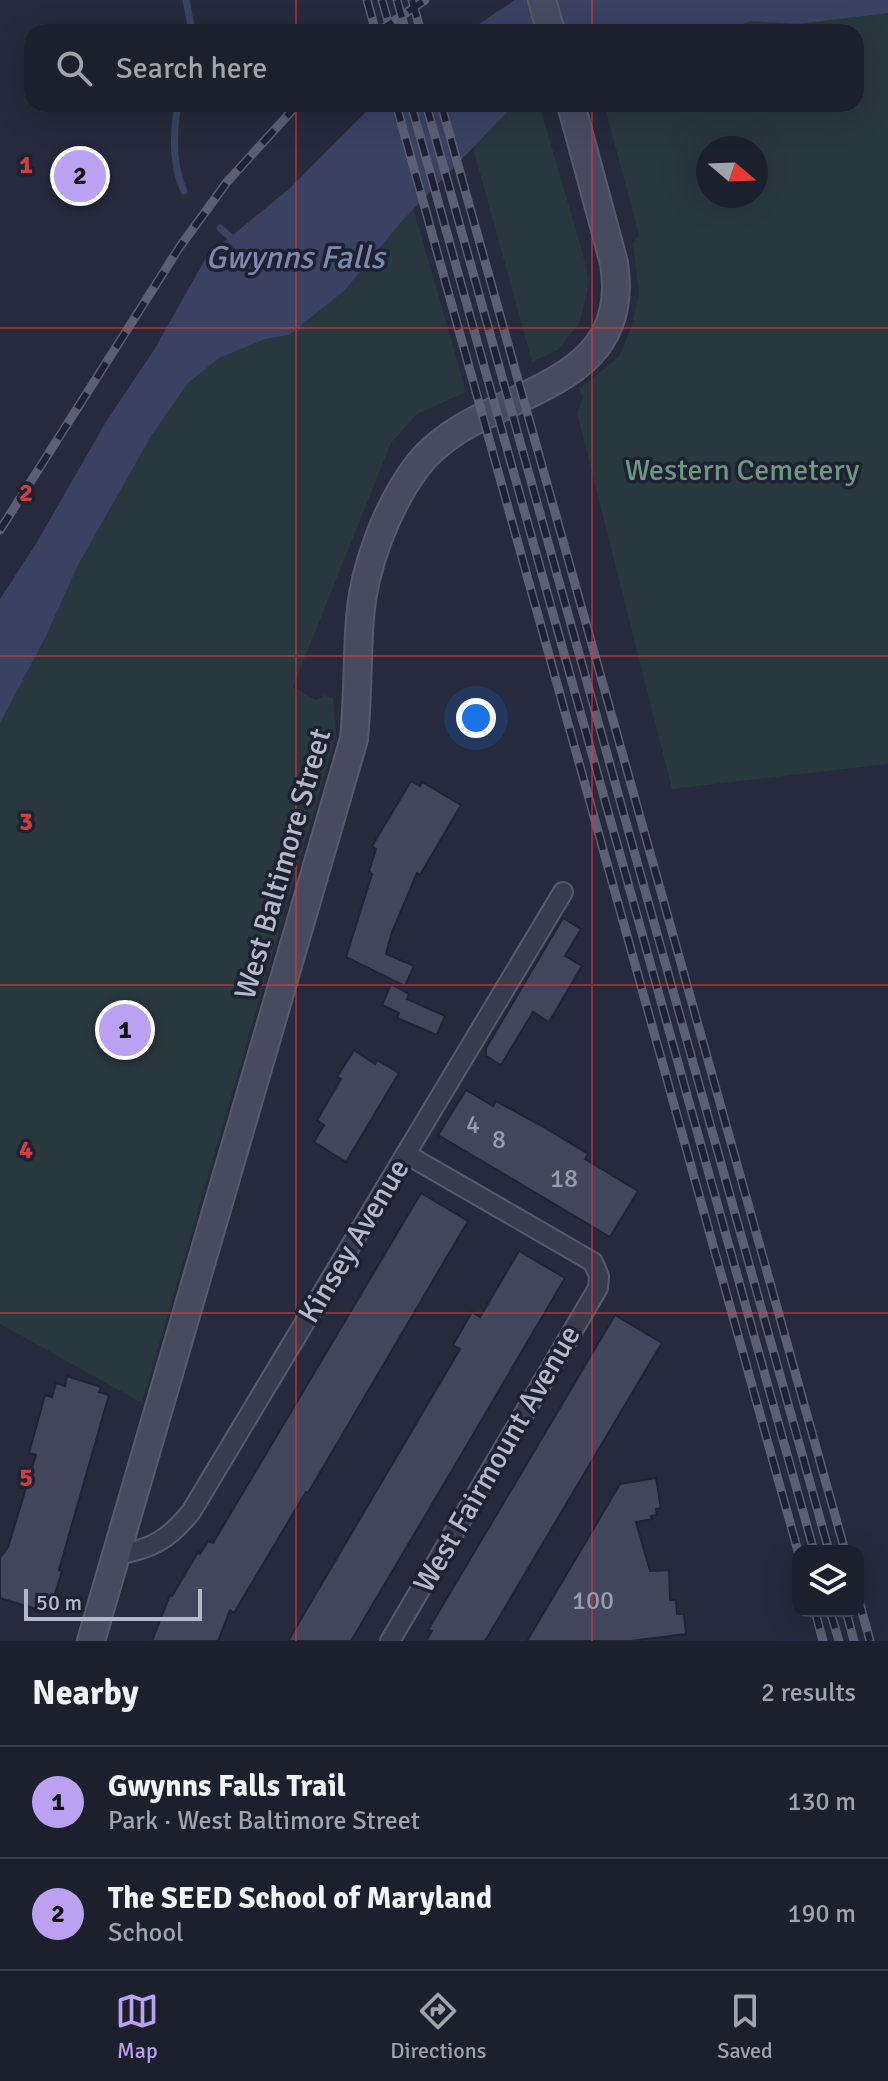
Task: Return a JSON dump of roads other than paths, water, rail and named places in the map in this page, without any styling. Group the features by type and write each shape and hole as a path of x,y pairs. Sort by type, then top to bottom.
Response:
{"main road":[{"path":"542,0 549,24"},
{"name":"West Baltimore Street","path":"91,1641 351,753 358,701 360,614 369,571 382,534 396,500 414,470 436,444 469,422 567,376 590,357 605,334 614,310 617,283 614,263 573,112"}],"street":[{"name":"Kinsey Avenue","path":"116,1555 143,1550 161,1541 176,1530 191,1512 563,892"},
{"name":"West Fairmount Avenue","path":"390,1641 598,1288 599,1276 593,1262 406,1154"}],"water":[{"path":"515,0 888,0 888,13 798,24 751,21 742,24 479,24"},
{"name":"Gwynns Falls","path":"366,112 507,112 402,221 345,290 289,335 265,339 219,358 188,383 151,436 77,567 46,636 0,723 0,599 37,542 107,420 154,350 207,256 289,189"}],"waterway":[{"path":"186,0 190,24"},
{"path":"177,112 175,148 177,170 184,191"},
{"path":"220,228 236,242"}],"railway":[{"path":"367,0 374,24"},
{"path":"382,0 389,24"},
{"path":"397,0 404,24"},
{"path":"412,0 419,24"},
{"path":"390,24 425,0"},
{"path":"0,530 179,248 227,182 291,112"},
{"path":"398,112 796,1545"},
{"path":"413,112 812,1545"},
{"path":"428,112 827,1545"},
{"path":"443,112 843,1545"},
{"path":"817,1617 823,1641"},
{"path":"832,1617 839,1641"},
{"path":"848,1617 854,1641"},
{"path":"863,1617 870,1641"}],"place":[{"name":"The SEED School of Maryland","path":"80,176"},
{"name":"Gwynns Falls Trail","path":"125,1030"}],"park label":[{"name":"Western Cemetery","path":"742,470"}]}
